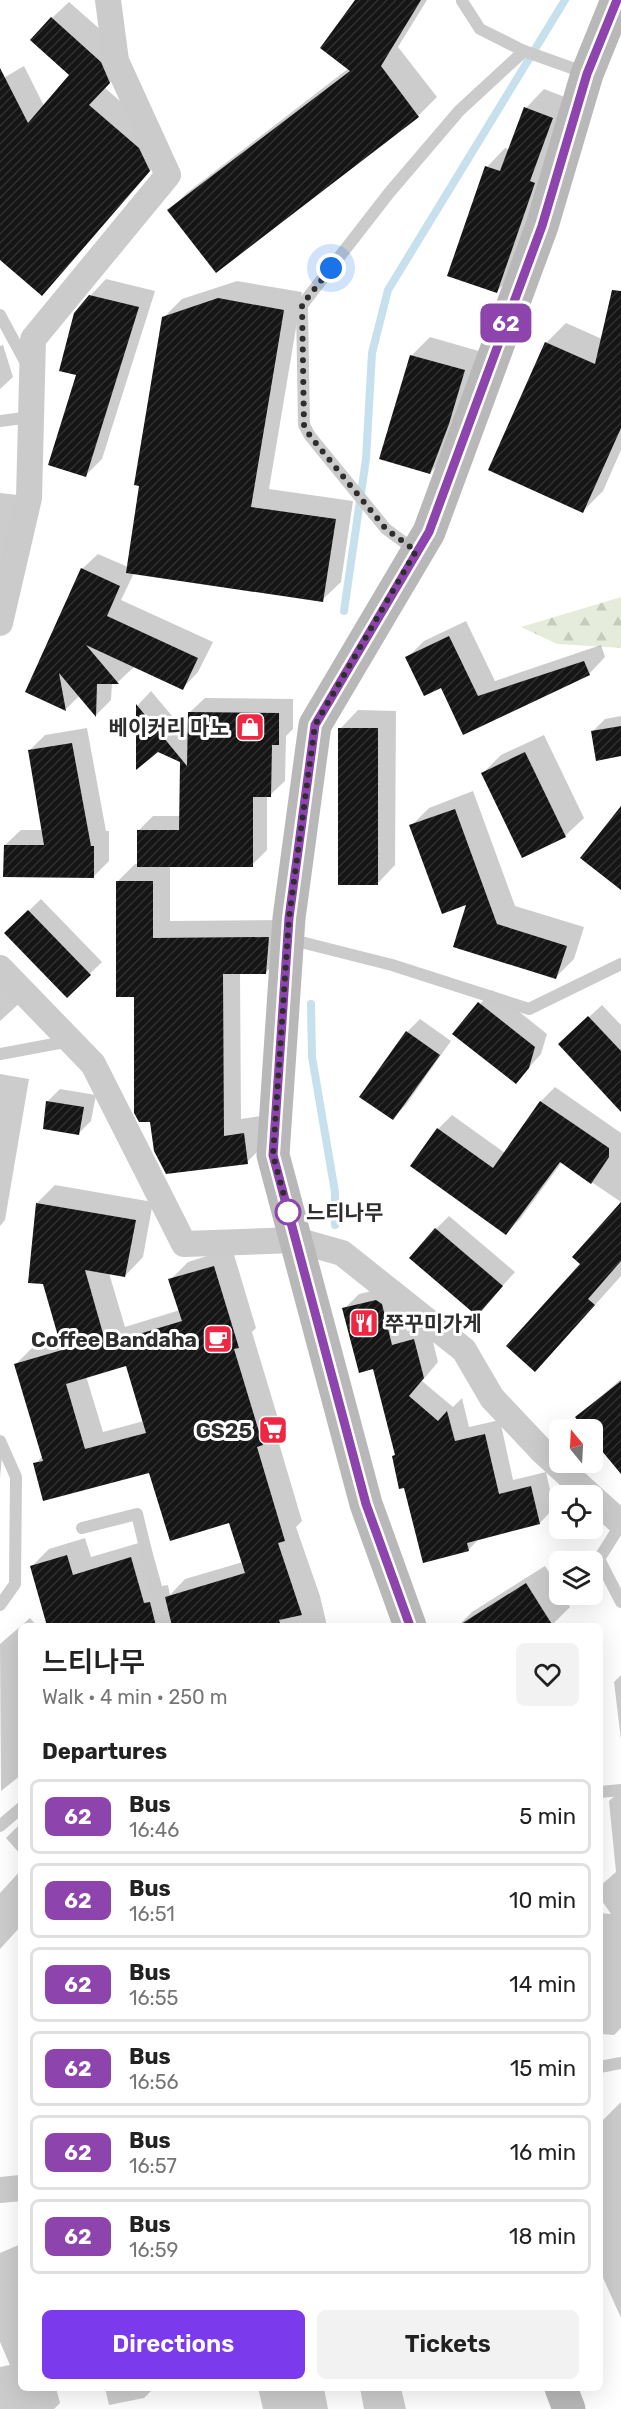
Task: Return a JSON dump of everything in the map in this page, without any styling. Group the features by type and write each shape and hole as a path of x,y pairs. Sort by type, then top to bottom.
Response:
{"street":[{"path":"0,623 29,498 33,339 168,175 116,61 108,0"},
{"path":"409,1623 366,1504 273,1155 287,939 315,725 429,532 538,237 587,74 617,0"},
{"path":"0,968 93,1065 184,1244 296,1240 342,1253 464,1350 492,1398 543,1452 580,1485"},
{"path":"603,1506 621,1523"},
{"path":"0,2190 18,2188"},
{"path":"562,2391 569,2409"}],"lane":[{"path":"462,1 480,29 525,51 587,74"},
{"path":"416,551 386,529 310,436 304,425 302,305 389,193 459,111 525,51"},
{"path":"0,315 32,374"},
{"path":"0,421 31,417"},
{"path":"287,939 392,965 529,1009 621,964"},
{"path":"0,1054 70,1041"},
{"path":"0,1441 16,1477 15,1584 0,1605"},
{"path":"82,1528 137,1514 163,1623"},
{"path":"621,1523 599,1559 621,1602"},
{"path":"603,1792 621,1790"},
{"path":"0,1826 18,1811"},
{"path":"603,2066 621,2063"}],"green space":[{"path":"621,597 621,648 557,644 521,627"}],"building":[{"path":"355,0 421,0 381,66 419,117 216,273 167,210 350,71 320,48"},
{"path":"51,17 101,62 110,83 89,105 139,148 150,171 42,296 0,260 0,68 28,123 69,75 30,40"},
{"path":"524,107 553,118 530,181 535,183 497,293 447,276 485,166 500,171"},
{"path":"612,290 621,291 621,428 583,513 488,470 545,342 595,364"},
{"path":"89,295 139,307 86,477 48,465 76,375 59,371 74,313"},
{"path":"218,298 284,310 251,507 336,519 323,602 126,573 139,486 134,485 162,317"},
{"path":"410,355 465,370 449,424 430,474 379,459"},
{"path":"81,568 120,586 107,616 198,658 183,690 86,645 119,684 97,684 96,717 59,673 66,711 25,692"},
{"path":"449,636 478,696 584,661 590,675 463,735 441,688 424,696 405,657"},
{"path":"136,704 187,766 188,712 279,713 279,745 272,745 271,797 253,797 253,867 137,867 137,830 179,830 180,762 158,752 136,770"},
{"path":"621,726 621,756 596,761 591,731"},
{"path":"338,728 378,728 378,885 338,885"},
{"path":"72,743 91,846 94,846 94,878 3,877 4,845 44,845 28,750"},
{"path":"525,752 566,837 522,858 481,773"},
{"path":"621,806 621,890 580,858"},
{"path":"455,809 497,924 567,946 556,979 453,947 466,905 442,914 409,825"},
{"path":"116,881 153,881 153,938 269,937 266,974 223,974 224,1136 244,1133 248,1164 166,1174 154,1151 150,1122 139,1122 134,1113 134,997 116,997"},
{"path":"28,910 91,975 67,998 4,933"},
{"path":"478,1002 535,1047 529,1068 516,1084 452,1034"},
{"path":"588,1016 621,1051 621,1112 558,1044"},
{"path":"406,1031 440,1055 393,1120 359,1097"},
{"path":"46,1101 84,1107 79,1135 43,1129"},
{"path":"540,1101 609,1148 609,1157 591,1184 560,1162 506,1235 410,1166 437,1128 493,1168"},
{"path":"621,1202 621,1261 588,1299 595,1305 535,1372 506,1346 580,1264 572,1257"},
{"path":"36,1203 136,1220 125,1277 85,1270 106,1344 182,1321 168,1279 214,1266 239,1348 234,1349 263,1445 257,1447 285,1541 278,1543 302,1615 279,1620 280,1623 171,1623 165,1597 245,1573 229,1523 170,1541 149,1473 43,1501 33,1463 43,1461 14,1364 62,1350 43,1284 28,1283","holes":["126,1366 146,1433 85,1449 66,1384"]},
{"path":"435,1228 503,1286 477,1316 409,1258"},
{"path":"376,1300 382,1304 392,1345 414,1339 424,1378 409,1396 438,1421 447,1411 455,1441 485,1434 499,1494 531,1486 540,1524 467,1543 469,1551 423,1563 404,1488 399,1489 392,1456 395,1455 373,1369 359,1373 342,1308"},
{"path":"621,1381 621,1474 603,1452 603,1419 577,1419 575,1417"},
{"path":"67,1555 73,1575 131,1557 144,1603 150,1602 155,1623 46,1623 30,1566"},
{"path":"526,1583 551,1623 463,1623"}],"waterway":[{"path":"344,611 366,459 372,353 388,290 565,0"},
{"path":"311,1004 312,1057 335,1192 335,1225"}],"bus line":[{"name":"62","path":"408,1623 366,1504 273,1155 289,918 315,725 429,532 542,226 587,74 617,0"}],"place":[{"name":"베이커리 마노","path":"250,727"},
{"name":"느티나무","path":"288,1212"},
{"name":"쭈꾸미가게","path":"364,1323"},
{"name":"Coffee Bandaha","path":"218,1339"},
{"name":"GS25","path":"273,1430"}],"route":[{"path":"288,1212 290,1218 273,1155 289,918 315,725 416,551 386,529 310,436 304,425 302,305 331,268"}]}
